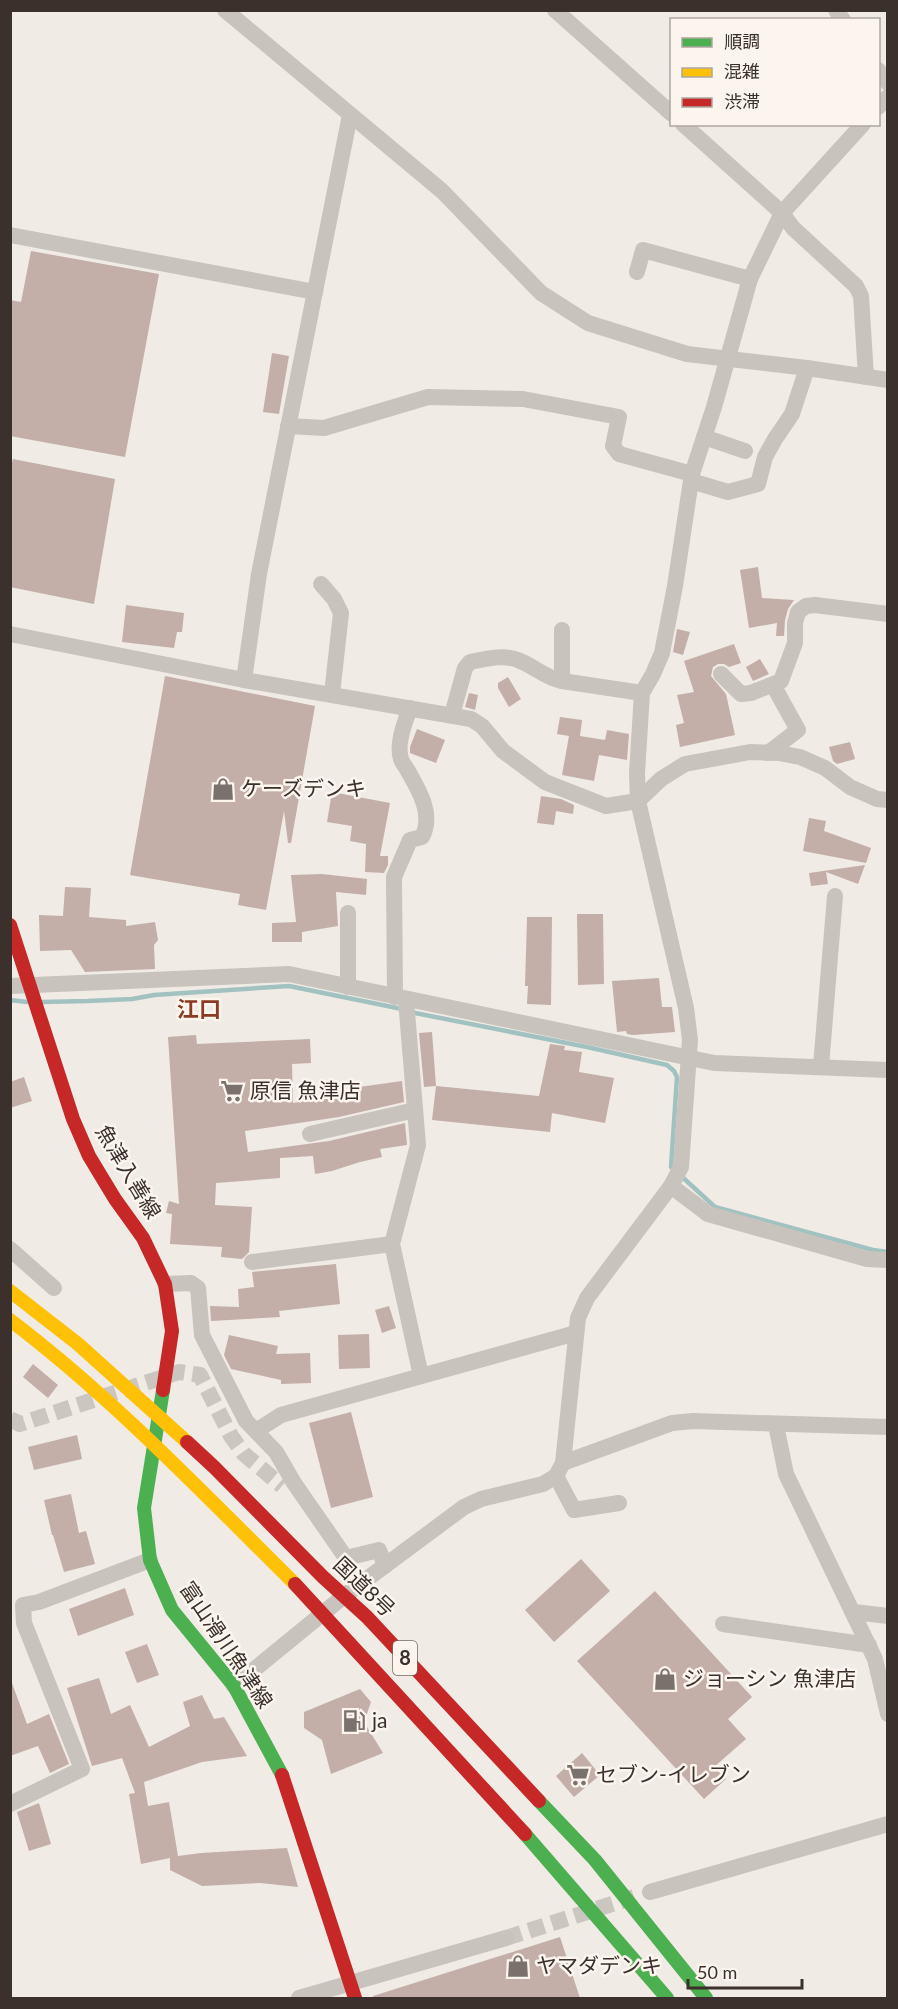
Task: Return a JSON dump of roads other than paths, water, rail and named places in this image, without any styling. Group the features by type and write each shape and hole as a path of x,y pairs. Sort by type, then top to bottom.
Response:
{"main road":[{"name":"魚津入善線","path":"10,926 73,1119 89,1156 115,1199 143,1238 165,1284 172,1331 164,1372"},
{"name":"国道8号","path":"10,1291 78,1344 214,1467 367,1617 595,1860 706,1998"},
{"name":"8","path":"10,1320 56,1355 155,1446 324,1613 490,1794 667,1998"},
{"name":"富山滑川魚津線","path":"164,1372 155,1446 144,1508 150,1560 172,1610 234,1686 282,1774 352,1991"}],"street":[{"path":"225,10 442,191 541,293 588,323 687,354 888,380"},
{"path":"555,10 670,112"},
{"path":"244,680 259,574 350,115"},
{"path":"685,126 782,213 793,228 856,286 861,296 866,377"},
{"path":"619,1503 574,1510 559,1469 578,1318 587,1299 671,1186 681,1167 690,1040 686,1008 638,801 637,773 642,693 654,674 665,642 692,477 750,279 782,213 861,126"},
{"path":"10,235 315,292"},
{"path":"637,272 643,250 750,279"},
{"path":"288,426 324,428 428,397 523,399 619,417 613,446 619,454 692,477 728,492 758,484 765,457 774,438 792,414 807,369"},
{"path":"704,437 745,451"},
{"path":"321,584 334,599 341,613 332,694"},
{"path":"721,674 741,694 751,693 781,681 795,643 795,623 798,612 806,606 888,614"},
{"path":"562,630 562,681"},
{"path":"10,634 244,680 471,719 482,726 503,751 545,782 606,806 638,801 661,779 685,764 750,752 800,757 825,768 850,787 877,799 888,800"},
{"path":"452,715 465,668 470,662 507,657 519,660 552,679 642,693"},
{"path":"768,753 798,730 773,685"},
{"path":"410,708 402,731 401,759 424,802 425,821 422,837 410,840 394,877 400,999 416,1110 418,1145 392,1244 421,1376"},
{"path":"820,1066 835,896"},
{"path":"348,913 348,987"},
{"path":"10,986 290,974 400,999 714,1063 888,1070"},
{"path":"310,1134 416,1110"},
{"path":"671,1186 708,1214 867,1259 888,1260"},
{"path":"252,1262 392,1244"},
{"path":"10,1249 54,1288"},
{"path":"165,1284 191,1283 198,1288 202,1335 246,1420 276,1452 288,1485 346,1558 379,1550 385,1566"},
{"path":"256,1431 280,1415 576,1333"},
{"path":"234,1686 344,1596 464,1507 481,1499 543,1484 559,1469 672,1423 693,1421 888,1427"},
{"path":"776,1425 786,1474 875,1659 888,1714"},
{"path":"10,1804 82,1769 17,1602 39,1602 150,1560"},
{"path":"854,1612 888,1616"},
{"path":"723,1624 869,1645"},
{"path":"650,1892 888,1824"},
{"path":"299,1998 352,1991 506,1938"}],"waterway":[{"path":"42,1002 132,999 154,995 289,986 402,1009"},
{"path":"10,1000 27,1002"},
{"path":"410,1012 667,1065 677,1077 671,1167 674,1170"},
{"path":"680,1175 715,1207 873,1250 888,1252"}],"tunnel":[{"path":"10,1419 20,1424 179,1372 200,1375 231,1436 244,1454 282,1486"},
{"path":"506,1938 634,1897"}],"place":[{"name":"ケーズデンキ","path":"223,789"},
{"name":"原信 魚津店","path":"232,1091"},
{"name":"ジョーシン 魚津店","path":"665,1679"},
{"name":"ja","path":"354,1721"},
{"name":"セブン-イレブン","path":"578,1775"},
{"name":"ヤマダデンキ","path":"518,1966"}],"district":[{"name":"江口","path":"199,1009"}]}
